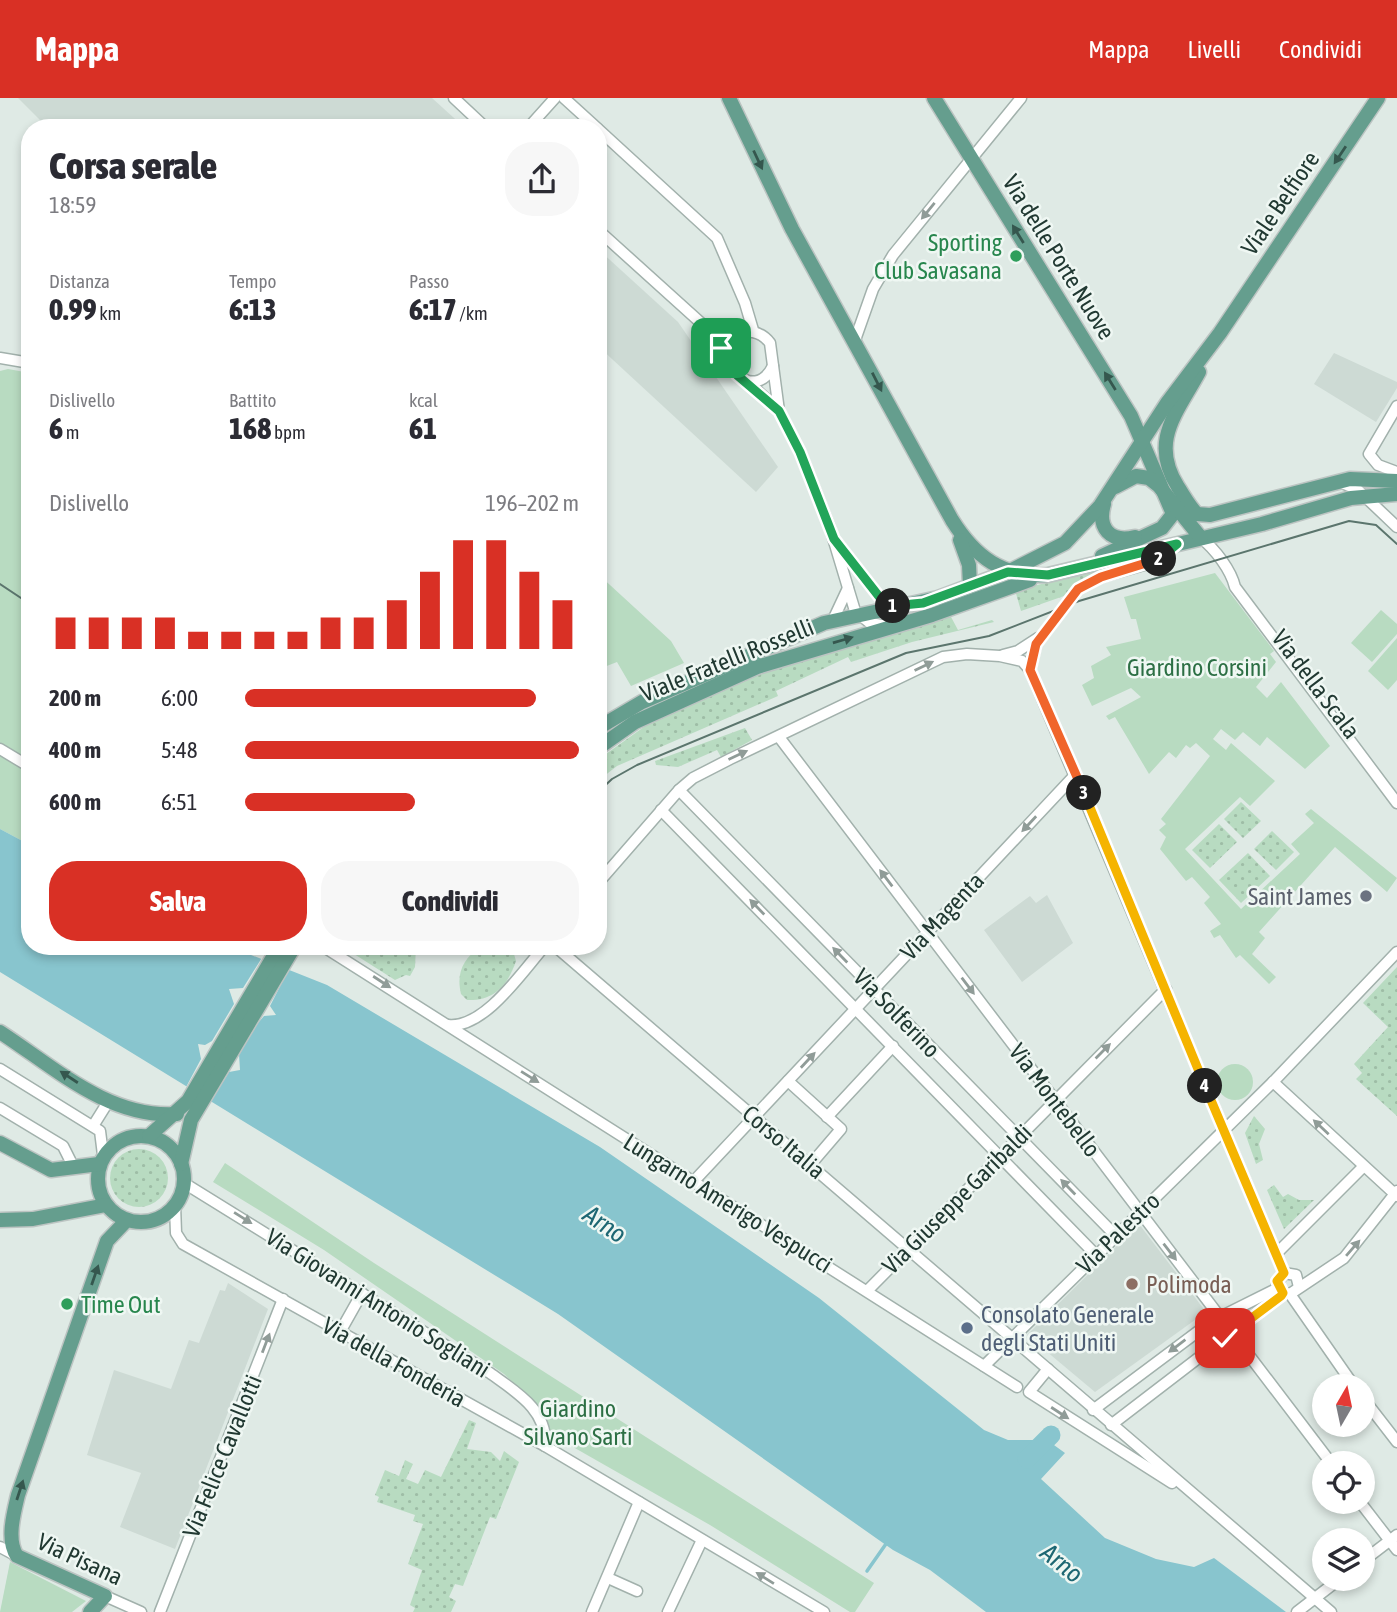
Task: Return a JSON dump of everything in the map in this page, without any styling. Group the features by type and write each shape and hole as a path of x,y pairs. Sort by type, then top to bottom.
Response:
{"main road":[{"name":"Via delle Porte Nuove","path":"934,98 1132,415 1141,441 1169,500"},
{"name":"Viale Belfiore","path":"928,609 970,586 1008,572 1065,543 1086,523 1110,492 1141,441 1220,333 1378,98"},
{"path":"734,101 792,229 954,524 969,565 970,586"},
{"name":"Viale Belfiore","path":"1220,333 1170,425 1165,460 1197,514 1218,513 1329,484"},
{"path":"1329,484 1396,474"},
{"path":"1155,531 1126,539 1111,537 1102,520 1110,492 1127,479 1141,476 1157,484 1201,538"},
{"path":"928,609 1011,584 1364,495 1397,494"},
{"path":"954,524 984,559 1008,572 1029,576 1065,571 1155,531 1171,518 1169,500"},
{"name":"Viale Fratelli Rosselli","path":"607,722 619,714 833,620 905,607 928,609"},
{"name":"Viale Fratelli Rosselli","path":"607,741 622,730 757,667 893,626 928,609"},
{"path":"0,1143 51,1170 74,1168 101,1160 124,1139 149,1136 185,1112 284,955"},
{"path":"0,1032 108,1102 146,1114 185,1112"},
{"path":"101,1160 98,1185 106,1205 127,1220 154,1220 167,1214 175,1205 184,1183 181,1164 186,1133 185,1112"},
{"path":"149,1136 168,1146 181,1164"},
{"path":"0,1220 33,1219 106,1205"},
{"path":"17,1556 12,1541 15,1512 27,1470 107,1241 127,1220"},
{"name":"Via Pisana","path":"17,1556 105,1596"},
{"path":"90,1612 105,1596"}],"street":[{"path":"454,98 476,119"},
{"path":"536,119 555,98"},
{"path":"564,98 588,119"},
{"path":"855,340 881,272 1021,98"},
{"path":"607,136 717,238 745,303 753,330"},
{"path":"607,238 711,332 737,375 779,411"},
{"path":"711,332 738,333 753,330 763,335 770,343 779,411 804,463 834,539 859,615 873,624 893,626"},
{"path":"730,362 729,348 738,333"},
{"path":"0,358 21,362"},
{"path":"748,382 762,379 773,366"},
{"path":"1396,474 1378,465 1369,454 1397,405"},
{"path":"1329,484 1349,484 1397,527"},
{"name":"Via della Scala","path":"1201,538 1233,579 1240,583 1397,793"},
{"path":"834,539 881,599 889,606 905,607"},
{"path":"1030,670 1032,653 1041,636 1068,599 1083,586 1110,574 1156,561 1177,544"},
{"name":"Via della Scala","path":"1233,579 1235,587 1397,803"},
{"path":"833,620 848,588"},
{"path":"1000,656 1018,651 1041,636"},
{"path":"607,873 661,810 693,778 949,656 1000,656 1022,662 1030,670 1076,774 1284,1273"},
{"path":"607,717 619,714"},
{"name":"Via Montebello","path":"779,737 1322,1451"},
{"path":"0,749 21,761"},
{"name":"Via Magenta","path":"694,1181 1076,774"},
{"name":"Via Solferino","path":"680,790 1115,1236"},
{"name":"Via Solferino","path":"661,810 1096,1255"},
{"name":"Via Palestro","path":"1013,1337 1273,1082 1397,952"},
{"name":"Lungarno Amerigo Vespucci","path":"337,955 1017,1387"},
{"path":"448,1025 468,1023 487,1010 537,955"},
{"name":"Corso Italia","path":"565,955 1013,1337"},
{"name":"Via Giuseppe Garibaldi","path":"867,1291 1166,989"},
{"path":"827,1117 893,1046"},
{"path":"0,1069 102,1134 101,1160"},
{"path":"788,1081 841,1129 811,1164"},
{"path":"1111,1425 1287,1291 1344,1258 1396,1194 1273,1082"},
{"path":"93,1126 108,1102"},
{"path":"0,1108 63,1146 74,1168"},
{"path":"1276,1254 1366,1169"},
{"name":"Via Giovanni Antonio Sogliani","path":"184,1183 462,1354 524,1398 541,1420 545,1446"},
{"name":"Via della Fonderia","path":"175,1205 176,1229 180,1242 545,1446 824,1612"},
{"path":"1284,1273 1277,1281 1287,1291 1346,1374"},
{"path":"1093,1410 1220,1317 1287,1291 1296,1275 1284,1273"},
{"path":"340,1332 362,1293"},
{"name":"Via Felice Cavallotti","path":"160,1612 283,1299"},
{"path":"984,1366 1013,1337 1093,1410 1331,1612"},
{"path":"1048,1369 1029,1392 1199,1500"},
{"path":"1376,1415 1397,1442"},
{"path":"592,1612 639,1502"},
{"path":"1370,1514 1395,1542 1375,1554"},
{"path":"668,1612 702,1540"},
{"name":"Via Pisana","path":"0,1547 17,1556"},
{"path":"608,1578 637,1591"},
{"path":"1298,1611 1324,1591"},
{"name":"Via Pisana","path":"105,1596 141,1612"},
{"path":"1311,1612 1315,1598"},
{"path":"1315,1598 1342,1612"}],"shaded area":[{"path":"18,98 432,98 455,119 39,119"},
{"path":"607,257 678,322 778,467 756,492 607,354"},
{"path":"1334,353 1397,382 1397,388 1376,422 1314,384"},
{"path":"1047,895 1073,943 1022,982 984,930 1030,896 1036,903"},
{"name":"Polimoda","path":"1139,1224 1206,1312 1095,1392 1027,1335"},
{"path":"228,1283 268,1309 175,1549 120,1527 141,1473 87,1455 114,1370 171,1389 189,1340 199,1343 220,1290 225,1291"}],"green space":[{"path":"8,369 21,371 21,840 0,829 0,371"},
{"path":"1117,567 1083,580 1064,596 1021,611 1015,590"},
{"name":"Giardino Corsini","path":"1215,573 1274,651 1270,654 1276,662 1256,687 1267,698 1281,682 1330,746 1305,769 1267,737 1260,746 1243,732 1235,740 1221,729 1213,739 1226,750 1231,743 1275,781 1250,806 1240,797 1185,849 1241,909 1300,854 1291,844 1314,823 1305,814 1311,809 1397,878 1387,892 1335,847 1259,932 1265,938 1252,954 1276,977 1269,984 1240,955 1236,958 1220,935 1214,938 1210,931 1221,924 1204,903 1210,897 1192,877 1186,881 1160,849 1166,837 1159,830 1166,824 1161,819 1210,756 1196,743 1190,748 1186,745 1176,758 1169,752 1149,774 1115,717 1109,720 1106,716 1141,697 1131,688 1092,706 1082,685 1094,678 1091,666 1111,655 1106,647 1141,639 1136,619 1131,619 1124,597"},
{"path":"607,582 671,641 684,663 631,686 617,662 607,666"},
{"path":"1381,610 1397,624 1397,634 1372,662 1351,643"},
{"path":"950,615 958,630 992,620 994,622 912,642 851,662 848,657 776,691 778,696 617,766 607,774 607,753 648,724 767,671"},
{"path":"1397,638 1397,680 1388,690 1368,671"},
{"path":"745,728 752,740 721,757 717,750 678,767 656,765 655,761"},
{"path":"1241,802 1261,821 1243,838 1224,819"},
{"path":"1219,824 1237,842 1210,868 1192,850"},
{"path":"1272,831 1294,852 1276,870 1254,849"},
{"path":"1248,853 1270,876 1241,903 1219,880"},
{"path":"356,955 416,955 415,967 410,976 395,980"},
{"path":"514,955 516,961 499,990 485,998 467,1000 461,994 459,979 469,956"},
{"path":"1397,967 1397,1116 1356,1079 1362,1073 1354,1064 1388,1027 1363,1003"},
{"path":"1235,1064 1248,1069 1253,1082 1248,1095 1235,1100 1222,1095 1217,1082 1222,1069"},
{"path":"1254,1116 1265,1129 1259,1144 1263,1160 1256,1164 1245,1133"},
{"path":"139,1149 155,1154 163,1162 168,1178 163,1194 155,1202 139,1207 123,1202 115,1194 110,1178 115,1162 123,1154"},
{"name":"Giardino Silvano Sarti","path":"225,1163 374,1263 874,1583 855,1612 850,1612 710,1525 552,1435 539,1407 504,1374 324,1250 213,1182"},
{"path":"1274,1185 1283,1197 1288,1194 1299,1200 1314,1200 1284,1229 1267,1190"},
{"path":"469,1420 476,1423 467,1449 491,1452 500,1461 504,1451 519,1462 496,1519 490,1517 463,1586 455,1584 449,1597 456,1601 451,1612 413,1612 415,1608 410,1605 422,1570 408,1564 423,1524 413,1521 415,1515 377,1502 379,1497 375,1495 385,1470 399,1476 405,1460 413,1464 406,1479 418,1484 425,1470 441,1477"},
{"path":"10,1562 86,1601 72,1612 0,1612"}],"water":[{"name":"Arno","path":"0,829 21,840 21,955 251,955 327,985 600,1147 819,1298 984,1430 1008,1440 1047,1440 1065,1453 1041,1479 1105,1538 1156,1559 1194,1567 1214,1558 1286,1612 986,1612 930,1570 893,1550 558,1314 0,972"}],"pier":[{"path":"263,956 290,967 270,1006 276,1015 264,1016 258,1023 239,1054 240,1070 229,1072 209,1104 185,1089 201,1059 198,1044 205,1045 212,1041 234,1004 229,989 243,988"}],"waterway":[{"path":"1027,1459 1051,1435"},
{"path":"867,1571 888,1541"}],"tram line":[{"path":"607,784 637,765 906,653 989,636 1079,601 1349,521 1376,525 1397,544"},
{"path":"0,584 21,598"}],"place":[{"name":"Sporting Club Savasana","path":"1016,256"},
{"name":"Saint James","path":"1366,896"},
{"name":"Polimoda","path":"1132,1284"},
{"name":"Time Out","path":"67,1304"},
{"name":"Consolato Generale degli Stati Uniti","path":"967,1328"}],"route":[{"path":"721,348 737,375 779,411 800,452 834,539 889,606 905,607 923,603 1008,572 1029,576 1048,575 1177,544 1156,561 1101,577 1078,589 1036,644 1030,670 1082,788 1284,1273 1277,1281 1278,1288 1283,1293 1281,1296 1225,1338"}]}
